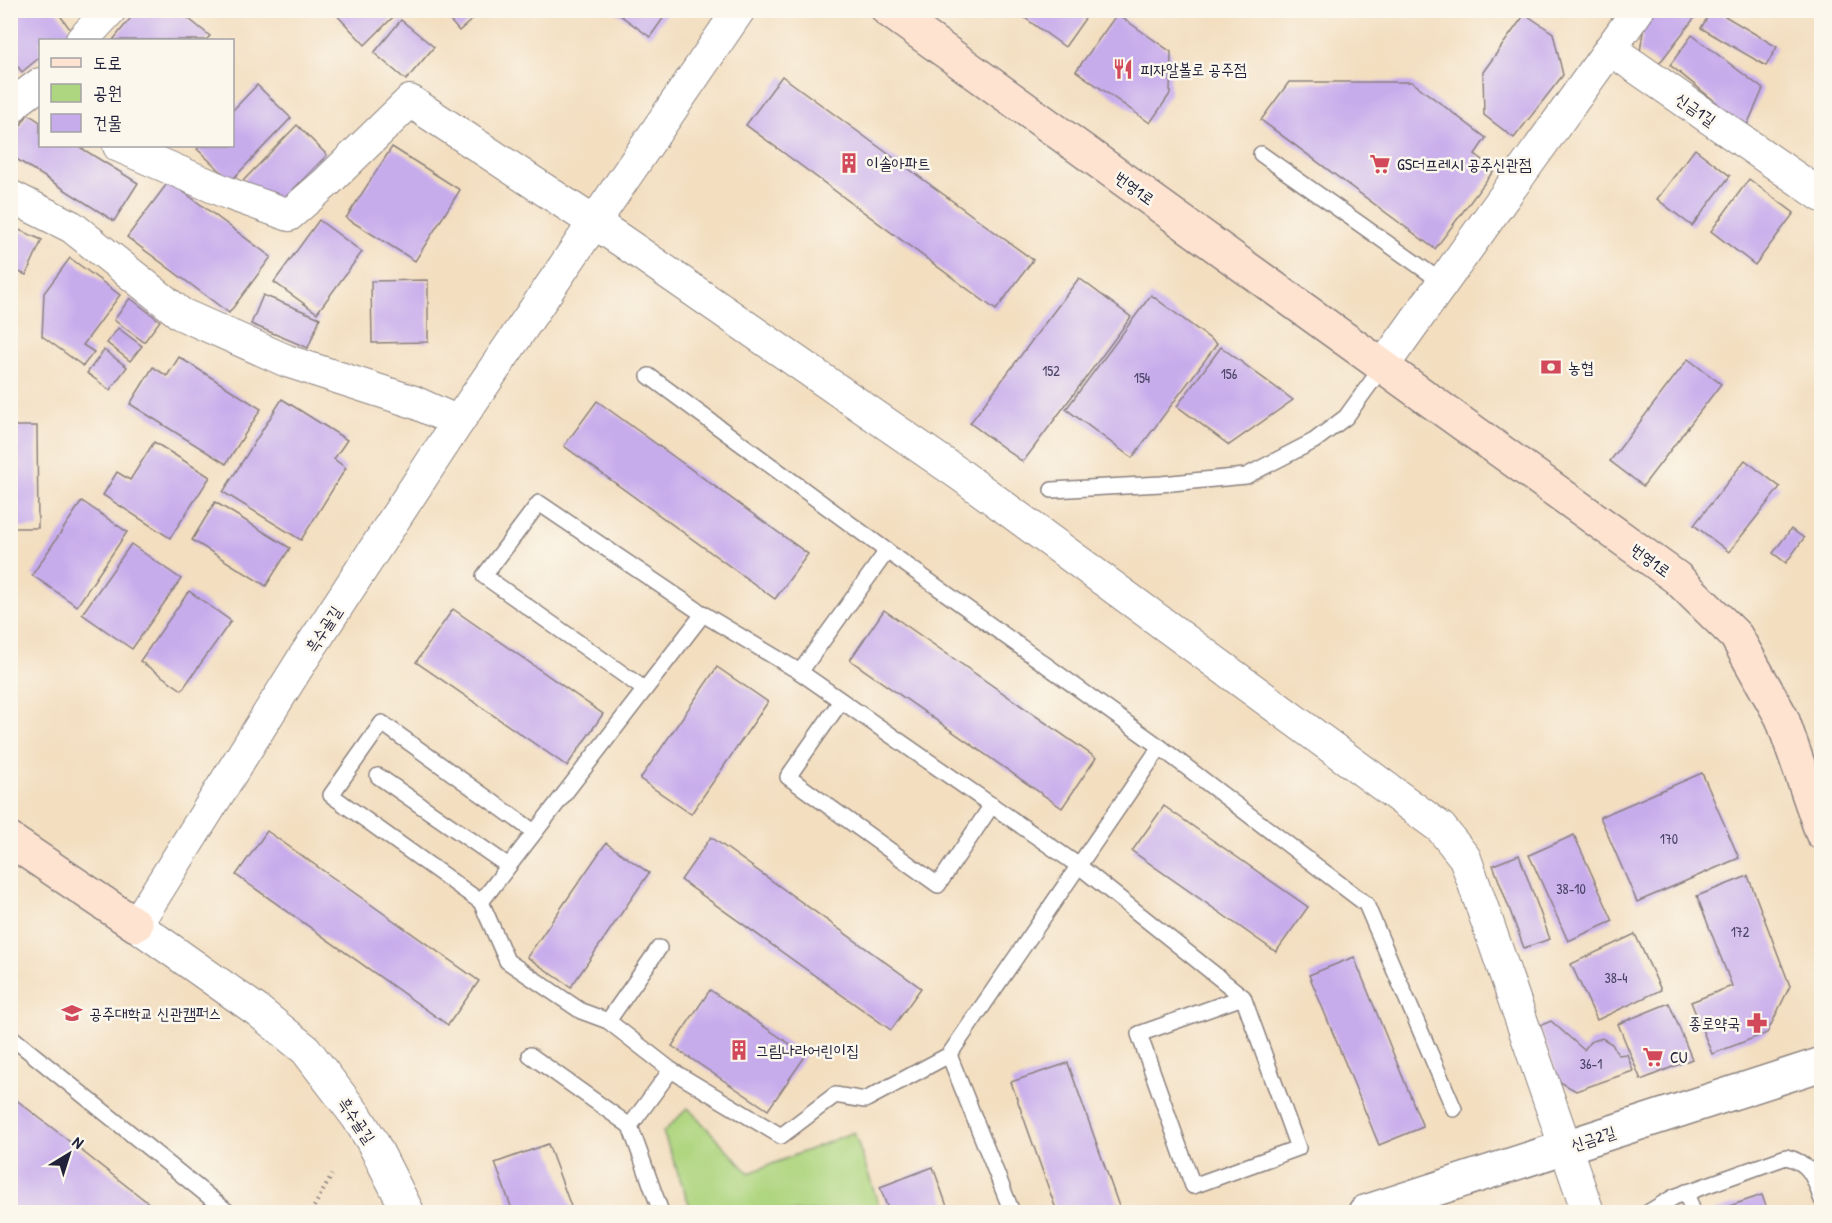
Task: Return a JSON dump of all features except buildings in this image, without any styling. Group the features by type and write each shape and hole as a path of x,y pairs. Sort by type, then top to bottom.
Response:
{"main road":[{"name":"번영1로","path":"888,10 1677,578 1736,636 1782,718 1821,833"},
{"path":"10,840 136,925"}],"street":[{"path":"83,39 110,10"},
{"name":"흑수골길","path":"408,1212 372,1141 357,1117 306,1050 258,1011 136,925 304,657 459,422 739,10"},
{"path":"1383,366 1638,10"},
{"name":"신금1길","path":"1610,49 1821,196"},
{"path":"121,147 230,194 290,215 410,101 596,223 962,476 1441,828 1465,858 1588,1212"},
{"path":"10,196 72,227 181,314 287,361 414,402 459,422"},
{"name":"신금2길","path":"1365,1212 1821,1064"}],"lane":[{"path":"1261,154 1442,282"},
{"path":"1052,490 1161,484 1246,476 1314,441 1346,417 1383,366"},
{"path":"649,376 1160,747 1366,904 1454,1109"},
{"path":"644,689 484,576 538,503 703,614 800,672 992,805 1079,866 1243,997 1298,1148 1193,1186 1138,1034 1243,997"},
{"path":"800,672 887,551"},
{"path":"481,902 533,831 703,614"},
{"path":"841,701 788,777 938,885 992,805"},
{"path":"533,831 382,723 331,795 481,902 507,961 581,1011 608,1021 671,1070 781,1136 835,1095 865,1100 949,1055 1160,747"},
{"path":"378,776 507,865"},
{"path":"608,1021 659,948"},
{"path":"10,1036 228,1212"},
{"path":"530,1054 630,1125 661,1212"},
{"path":"949,1055 1012,1212"},
{"path":"630,1125 671,1070"},
{"path":"1649,1212 1686,1192 1786,1157 1799,1160 1812,1173 1821,1200"},
{"path":"1686,1192 1692,1212"}],"path":[{"path":"310,1212 332,1175"}],"green space":[{"path":"688,1108 749,1173 854,1132 881,1212 692,1212 663,1132"}],"place":[{"name":"피자알볼로 공주점","path":"1123,69"},
{"name":"이솔아파트","path":"849,163"},
{"name":"GS더프레시 공주신관점","path":"1380,164"},
{"name":"농협","path":"1551,367"},
{"name":"공주대학교 신관캠퍼스","path":"72,1013"},
{"name":"종로약국","path":"1757,1023"},
{"name":"그림나라어린이집","path":"739,1050"},
{"name":"CU","path":"1653,1057"}]}
